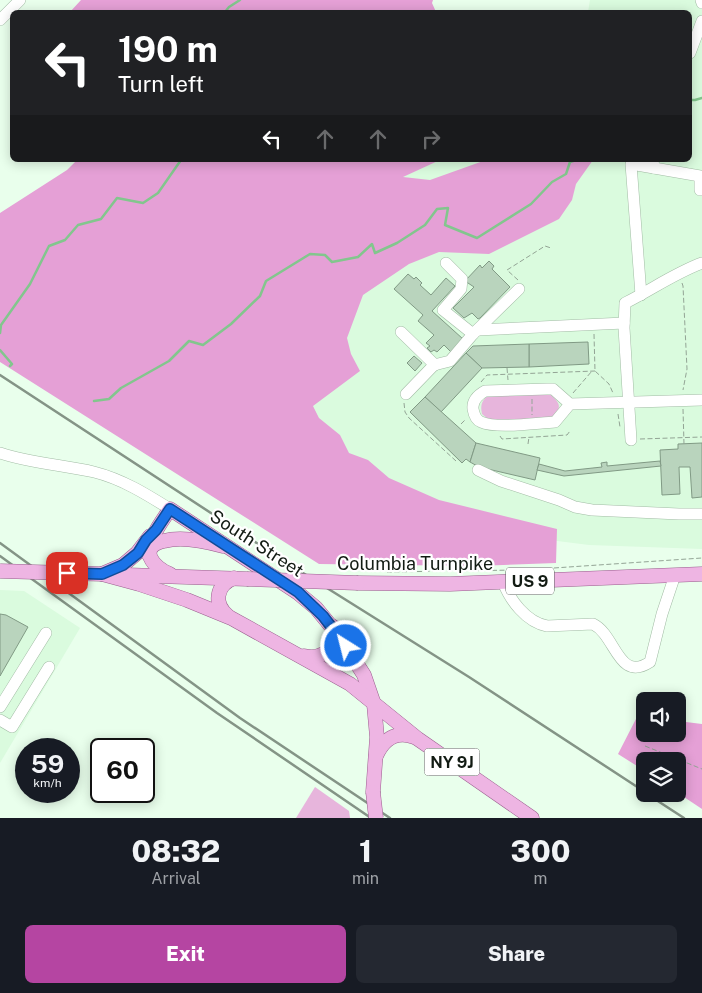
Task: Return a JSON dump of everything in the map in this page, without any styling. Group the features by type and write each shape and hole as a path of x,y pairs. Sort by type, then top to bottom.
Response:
{"main road":[{"path":"170,509 156,530 151,542 149,555 155,566 167,573 178,576"},
{"name":"South Street","path":"170,509 298,592 332,626 364,675 374,704 377,727 373,792 376,818"},
{"path":"102,574 123,565 138,553 146,540 156,530"},
{"path":"149,555 154,546 164,541 172,540 207,542 231,548"},
{"name":"US 9","path":"0,571 102,574"},
{"path":"102,574 171,594 231,618 339,677 374,704"},
{"name":"Columbia Turnpike","path":"102,574 428,584 702,574"},
{"path":"231,618 220,608 218,596 222,585 226,581 241,579"},
{"path":"301,656 318,657 328,650 334,638 332,626"},
{"name":"NY 9J","path":"374,704 418,739 532,818"},
{"path":"375,762 382,745 391,737 403,735 418,739"}],"street":[{"path":"0,20 20,0"},
{"path":"692,48 702,21"},
{"path":"641,295 631,164 654,164 700,176 700,190 702,190"},
{"path":"446,263 462,279 461,289 443,310 475,332 624,323"},
{"path":"631,440 624,323 625,303 677,273 702,263"},
{"path":"406,394 435,365 450,361 475,332 519,289"},
{"path":"401,332 435,365"},
{"path":"568,402 555,422 494,425 480,422 474,415 473,405 479,395 485,391 553,389 568,402 616,403 702,400"},
{"name":"South Street","path":"0,453 111,477 138,489 170,509"},
{"path":"478,470 501,482 584,509 702,514"},
{"path":"503,582 512,601 532,620 540,625 547,626 593,624 604,633 620,660 627,666 634,668 642,667 650,662 662,614 675,575"},
{"path":"0,707 46,632"},
{"path":"0,720 12,727 50,667"}],"path":[{"path":"519,289 524,285 506,270 545,246 551,248"},
{"path":"677,273 683,286 687,369 683,400 684,444"},
{"path":"594,324 595,371"},
{"path":"568,402 592,371"},
{"path":"477,387 487,375 595,371 609,384 616,398 620,428"},
{"path":"406,394 403,406 409,418 456,461"},
{"path":"532,396 532,423"},
{"path":"461,424 466,418 470,424"},
{"path":"499,435 502,439 567,436 570,431"},
{"path":"631,440 702,437"},
{"path":"532,569 702,558"},
{"path":"386,572 522,570"},
{"path":"645,746 702,769"}],"shaded area":[{"path":"81,0 433,0 432,3 435,10 72,10"},
{"path":"590,0 702,0 702,549 589,545 374,518 290,477 237,250 435,162 692,162 692,10 588,10"},
{"path":"75,162 436,162 403,177 430,180 480,162 592,162 576,184 572,200 559,219 489,254 439,252 409,264 363,295 347,338 351,354 360,371 313,406 319,418 340,435 349,453 368,460 389,478 439,500 557,529 556,563 476,566 319,564 0,362 0,213 67,170"},
{"path":"550,394 559,405 553,417 497,421 488,419 482,414 482,403 490,395"},
{"path":"0,590 24,591 80,628 0,763"},
{"path":"636,719 636,742 686,742 686,722 702,724 702,809 686,798 686,752 636,752 636,765 618,754"},
{"path":"315,787 349,811 350,818 296,818"}],"building":[{"path":"489,261 494,266 492,269 510,287 480,318 478,319 472,313 464,318 453,308 474,287 465,281 480,265 482,268"},
{"path":"408,274 414,279 416,277 422,283 420,285 431,295 446,278 455,286 432,311 463,339 451,352 444,345 437,352 434,350 431,352 427,348 430,346 426,343 434,335 418,321 423,315 394,289"},
{"path":"588,342 589,364 529,367 529,344"},
{"path":"529,344 529,367 482,368 466,353 473,346"},
{"path":"466,353 482,368 441,412 425,397"},
{"path":"414,356 422,363 415,371 407,363"},
{"path":"425,397 476,443 470,462 466,459 462,463 410,412"},
{"path":"476,443 540,458 535,480 479,467 470,462"},
{"path":"702,443 702,497 692,498 690,467 679,467 680,494 662,495 660,450 678,449 678,444"},
{"path":"660,461 661,466 564,476 537,470 539,464 565,471 602,467 601,463 607,462 607,466"},
{"path":"0,614 6,615 28,627 0,676"}],"waterway":[{"path":"227,10 240,0"},
{"path":"692,100 702,98"},
{"path":"0,333 1,325 30,284 49,246 65,240 78,225 101,219 117,198 143,203 158,193 180,162"},
{"path":"94,401 109,399 121,388 169,361 189,341 203,345 231,324 260,296 266,281 310,254 325,255 332,262 358,257 372,244 375,253 397,243 425,225 437,209 448,208 445,225 477,238 531,204 552,182 566,174 570,162"},
{"path":"0,350 12,364 10,366"}],"railway":[{"path":"0,375 295,568 469,677 636,786"},
{"path":"0,543 240,718 390,818"},
{"path":"0,556 217,713 371,818"},
{"path":"659,802 684,818"}],"route":[{"path":"67,573 102,574 123,565 138,553 170,509 298,592 332,626 346,646"}]}
